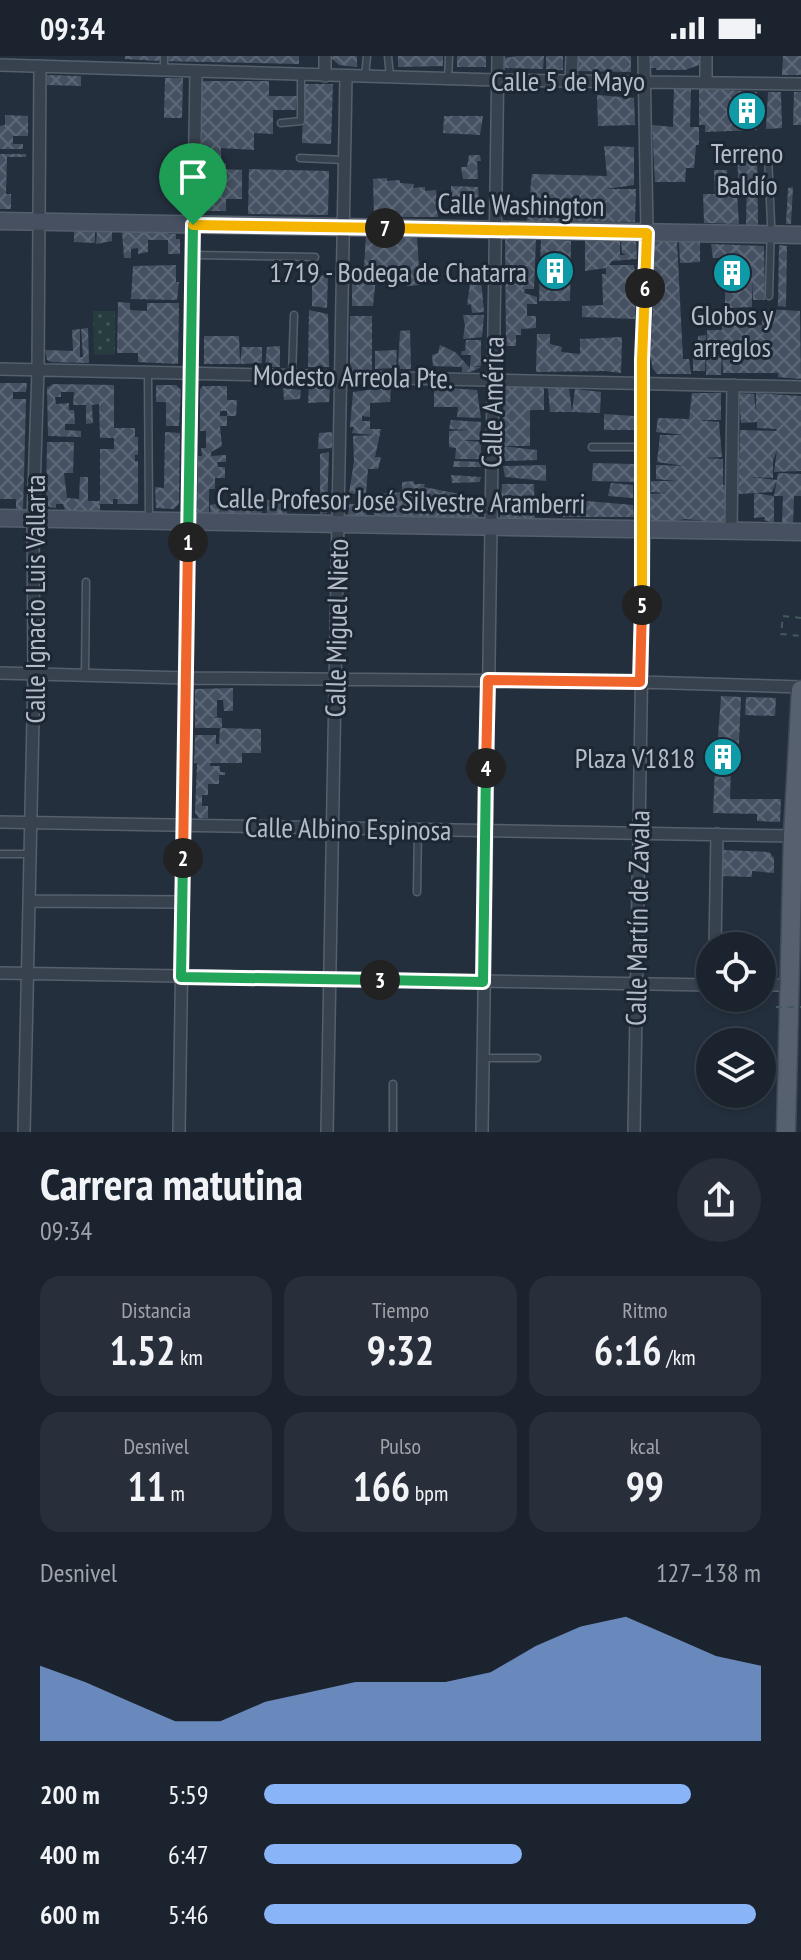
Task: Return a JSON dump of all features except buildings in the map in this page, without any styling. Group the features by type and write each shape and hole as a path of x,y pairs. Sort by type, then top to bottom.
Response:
{"main road":[{"name":"Calle Washington","path":"0,221 801,235"},
{"name":"Calle Profesor José Silvestre Aramberri","path":"0,518 801,532"},
{"path":"786,1132 793,836 788,782 801,688"}],"street":[{"path":"115,56 115,69"},
{"path":"325,56 325,76"},
{"name":"Calle América","path":"482,1132 498,56"},
{"path":"571,80 572,56"},
{"name":"Calle Martín de Zavala","path":"634,1132 647,233 644,56"},
{"path":"706,56 706,81"},
{"name":"Calle 5 de Mayo","path":"0,65 448,79 801,84"},
{"name":"Calle Ignacio Luis Vallarta","path":"24,1132 34,674 33,519 38,370 40,66"},
{"path":"179,1132 196,72"},
{"name":"Calle Miguel Nieto","path":"327,1132 346,76"},
{"name":"Modesto Arreola Pte.","path":"0,369 801,387"},
{"path":"731,530 733,385"},
{"path":"0,673 640,682 801,688"},
{"name":"Calle Albino Espinosa","path":"0,822 793,836"},
{"path":"715,932 717,834"},
{"path":"30,901 183,902"},
{"path":"0,973 696,985"},
{"path":"776,985 790,985"}],"lane":[{"path":"164,56 164,71"},
{"path":"365,77 367,56"},
{"path":"388,56 390,77"},
{"path":"448,79 449,56"},
{"path":"281,123 301,121 301,75"},
{"path":"768,155 771,234 769,296"},
{"path":"300,158 345,160"},
{"path":"193,255 315,257"},
{"path":"292,376 294,315"},
{"path":"148,372 149,522"},
{"path":"592,447 643,447"},
{"path":"85,675 86,582"},
{"path":"417,892 418,829"},
{"path":"0,854 30,854"},
{"path":"482,1058 537,1058"},
{"path":"393,1084 393,1132"}],"path":[{"path":"801,618 783,616 781,634 801,636"},
{"path":"776,1007 801,1007"}],"green space":[{"path":"93,311 115,311 115,354 94,355"}],"place":[{"name":"Terreno Baldío","path":"747,111"},
{"name":"1719 - Bodega de Chatarra","path":"555,271"},
{"name":"Globos y arreglos","path":"732,273"},
{"name":"Plaza V1818","path":"723,757"}],"route":[{"path":"193,225 647,233 642,360 644,529 640,682 488,680 483,982 181,977 193,225"}]}
